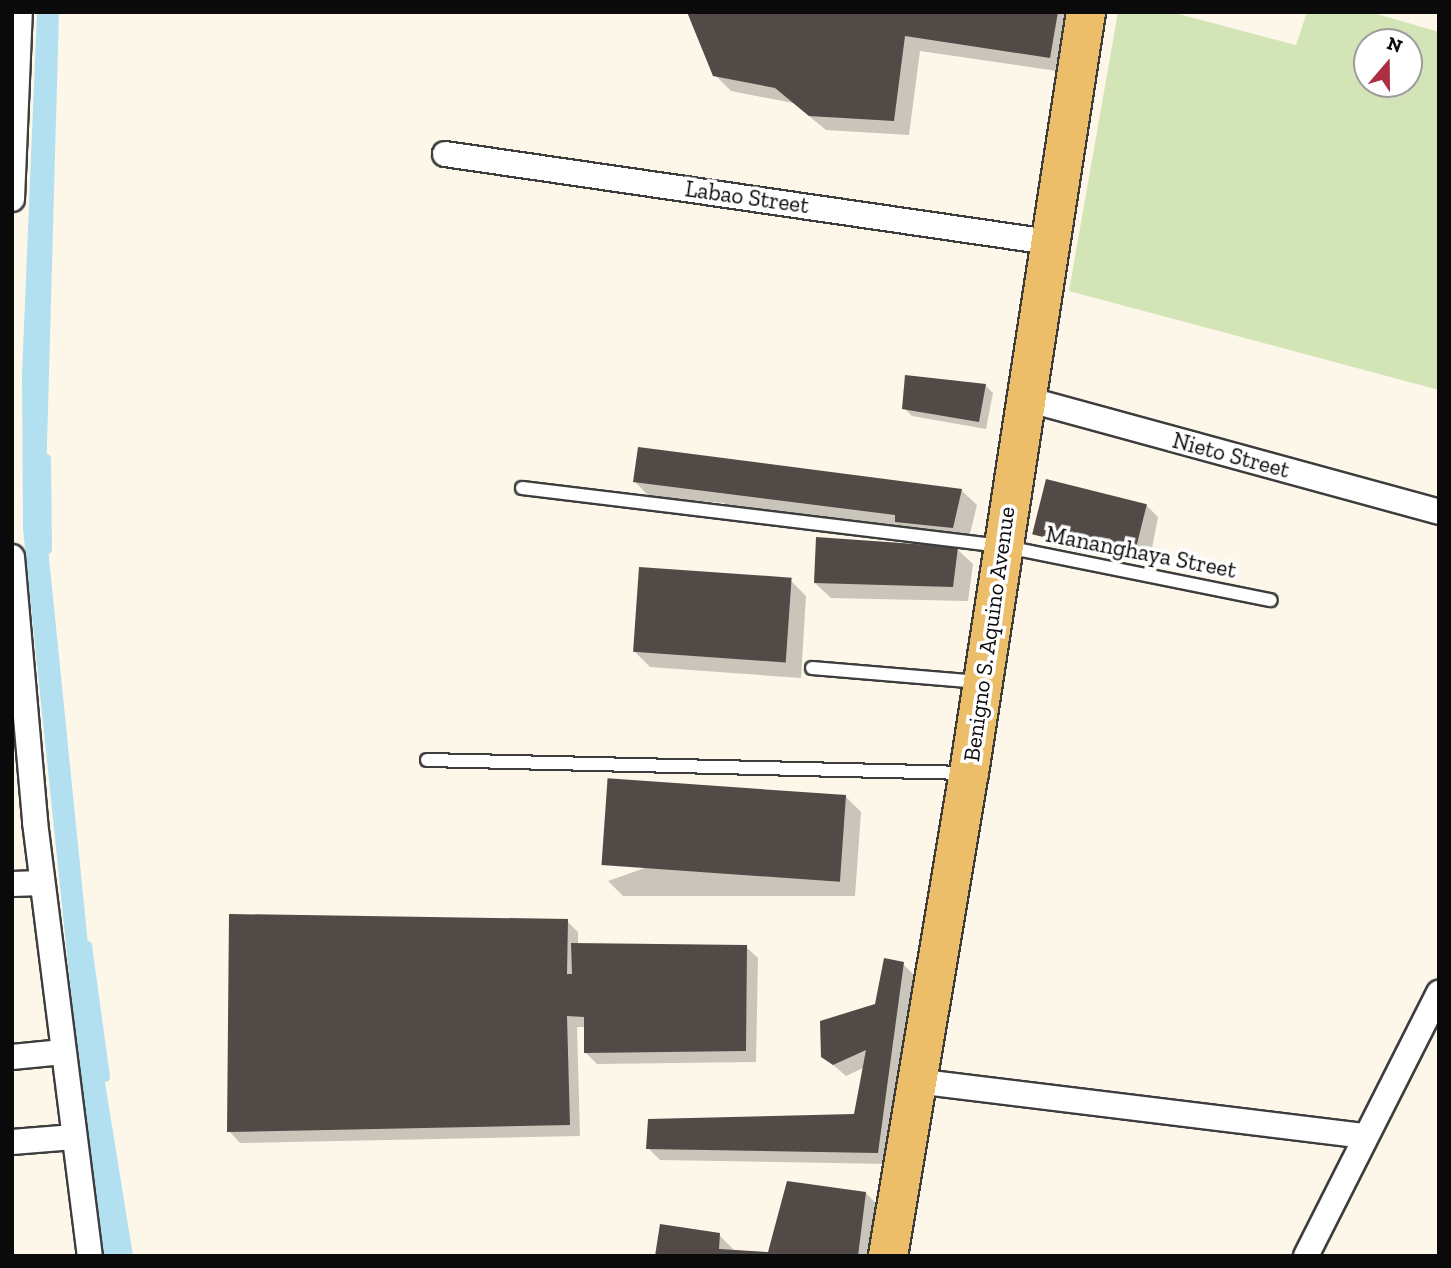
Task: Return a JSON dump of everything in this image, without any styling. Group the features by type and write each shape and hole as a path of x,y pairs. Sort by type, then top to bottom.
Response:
{"main road":[{"name":"Benigno S. Aquino Avenue","path":"888,1256 969,773 1023,398 1086,12"}],"street":[{"path":"12,199 15,38 20,12"},
{"name":"Labao Street","path":"445,154 1049,242"},
{"name":"Nieto Street","path":"1023,398 1439,512"},
{"path":"12,557 15,649 90,1256"},
{"path":"12,884 42,883"},
{"path":"1306,1256 1439,993"},
{"path":"12,1057 63,1052"},
{"path":"916,1081 1366,1136"},
{"path":"12,1142 74,1136"}],"lane":[{"name":"Mananghaya Street","path":"522,488 1002,546 1271,600"},
{"path":"812,668 982,682"},
{"path":"427,760 969,773"}],"green space":[{"path":"1118,12 1171,12 1296,45 1307,12 1370,12 1439,32 1439,390 1069,291"}],"water":[{"path":"37,12 59,12 45,518 97,1033 133,1256 103,1256 86,1138 23,529 22,374"}],"building":[{"path":"687,12 1058,12 1050,58 905,36 894,121 809,116 775,88 713,76"},
{"path":"905,375 986,384 979,422 902,409"},
{"path":"638,447 962,489 953,528 895,522 895,515 633,482"},
{"path":"1046,479 1147,504 1133,559 1032,534"},
{"path":"816,537 958,547 953,587 814,583"},
{"path":"639,567 792,578 786,662 633,652"},
{"path":"608,778 846,795 840,882 602,865"},
{"path":"229,914 568,919 567,974 572,974 571,943 747,945 746,1051 584,1053 584,1017 567,1016 570,1125 227,1132"},
{"path":"884,958 904,962 878,1153 646,1149 648,1119 854,1114 866,1050 833,1065 821,1057 820,1021 875,1004"},
{"path":"787,1181 866,1192 858,1256 655,1256 660,1224 720,1233 719,1249 768,1252"}],"waterway":[{"path":"46,458 47,549"},
{"path":"87,945 105,1077"}]}
